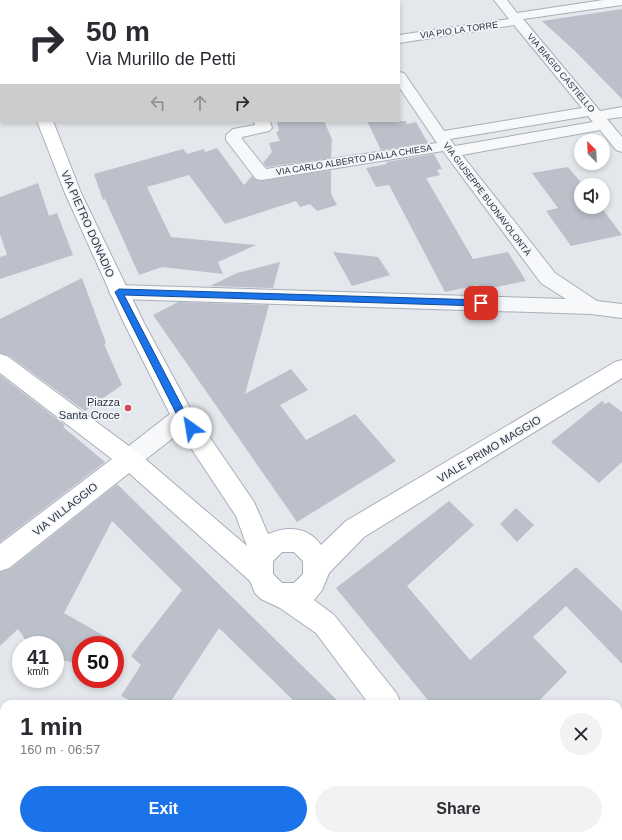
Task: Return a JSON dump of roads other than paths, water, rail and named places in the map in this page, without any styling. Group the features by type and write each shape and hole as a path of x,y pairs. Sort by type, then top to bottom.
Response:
{"main road":[{"name":"VIA PIETRO DONADIO","path":"45,122 73,193 119,292 183,417 246,510 261,563"},
{"path":"0,362 261,563"},
{"name":"VIALE PRIMO MAGGIO","path":"316,572 355,529 622,368"},
{"name":"VIA VILLAGGIO","path":"0,559 129,460"},
{"name":"VIA PIETRO DONADIO","path":"246,510 295,542"},
{"name":"VIALE PRIMO MAGGIO","path":"295,542 355,529"},
{"path":"316,572 311,585 304,591 294,595 285,596 275,594 267,589 262,581 261,563 269,547 277,542 295,542 311,551 315,558 325,624"},
{"path":"285,596 325,624 384,700"}],"street":[{"name":"VIA PIO LA TORRE","path":"407,25 510,12 622,1"},
{"name":"VIA PIO LA TORRE","path":"400,39 510,12"},
{"name":"VIA BIAGIO CASTIELLO","path":"510,12 622,147"},
{"name":"VIA GIUSEPPE BUONAVOLONTÀ","path":"400,77 445,144 548,278 591,306"},
{"name":"VIA CARLO ALBERTO DALLA CHIESA","path":"262,122 264,128 238,132 234,135 234,140 262,175 622,112"},
{"path":"119,292 591,306 622,311"},
{"path":"129,460 183,417"}],"place":[{"name":"Piazza Santa Croce","path":"128,408"}]}
